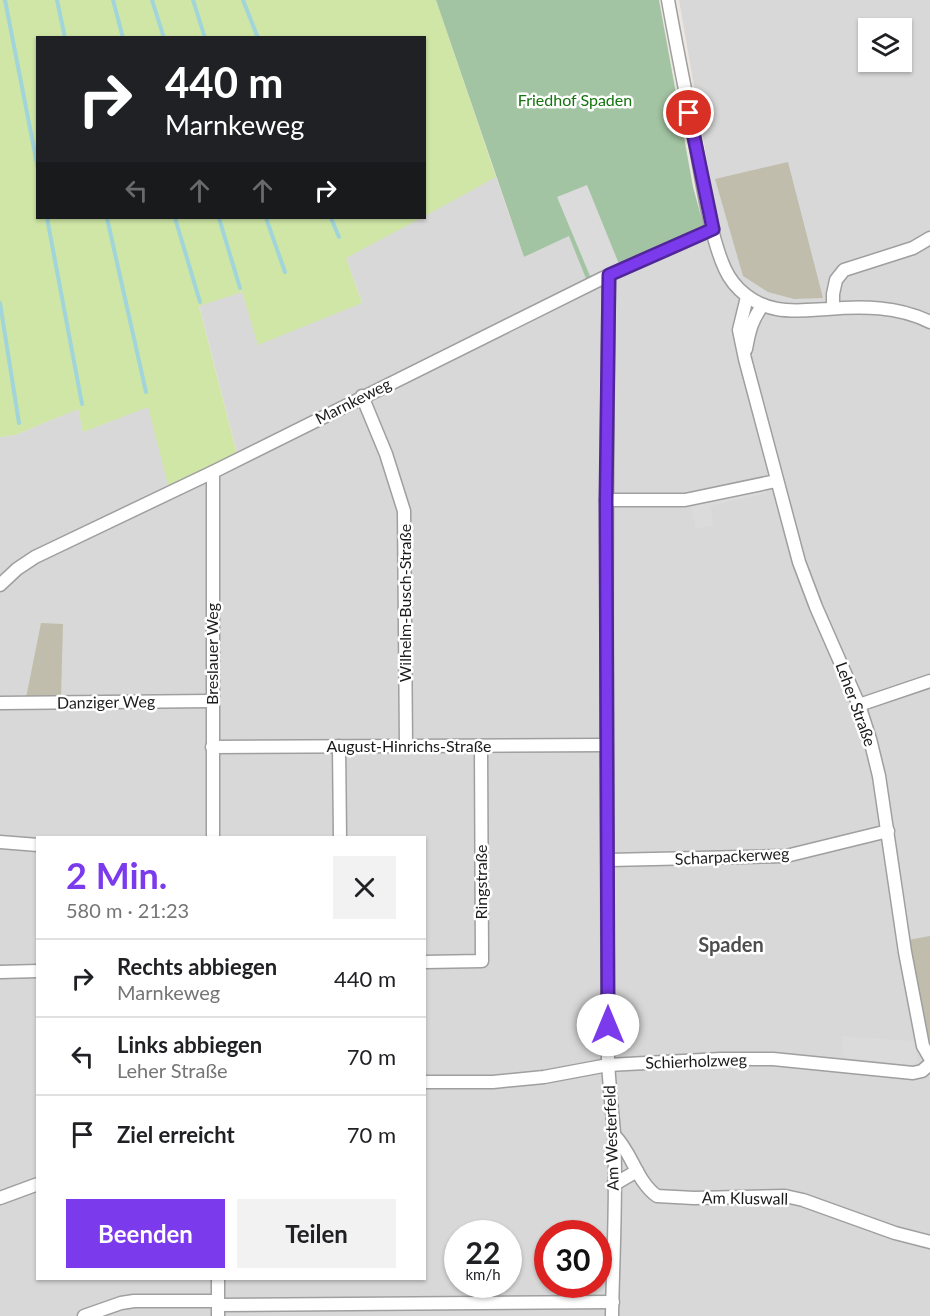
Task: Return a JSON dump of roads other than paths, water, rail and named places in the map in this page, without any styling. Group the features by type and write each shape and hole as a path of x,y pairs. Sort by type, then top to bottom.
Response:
{"street":[{"path":"668,0 701,178 725,269 734,283 747,297 763,305 791,311 881,308 906,313 930,322"},
{"name":"Marnkeweg","path":"0,585 17,569 35,557 213,472 609,275 713,229"},
{"path":"833,308 836,280 844,270 913,248 930,238"},
{"name":"Am Westerfeld","path":"609,275 606,745 609,860 608,1065 614,1135 612,1316"},
{"name":"Leher Straße","path":"747,297 739,330 776,481 799,562 859,705 877,766 905,951 923,1046 930,1058"},
{"name":"Leher Straße","path":"745,359 750,325 755,314 763,305"},
{"name":"Wilhelm-Busch-Straße","path":"362,396 386,454 404,511 406,746"},
{"name":"Breslauer Weg","path":"213,472 213,836"},
{"path":"606,500 685,500 776,481"},
{"path":"859,705 930,681"},
{"name":"Danziger Weg","path":"0,703 212,701"},
{"name":"August-Hinrichs-Straße","path":"212,747 606,745"},
{"path":"339,746 340,836"},
{"name":"Ringstraße","path":"426,962 482,961 481,746"},
{"name":"Scharpackerweg","path":"609,860 786,856 888,831"},
{"path":"0,842 36,845"},
{"path":"0,972 36,971"},
{"name":"Schierholzweg","path":"426,1082 493,1082 544,1077 608,1065 721,1059 773,1059 913,1073 922,1071 930,1064"},
{"name":"Am Kluswall","path":"614,1135 623,1144 637,1171 657,1196 785,1197 803,1200 895,1233 930,1242"},
{"path":"613,1185 637,1171"},
{"path":"0,1198 36,1185"},
{"path":"218,1280 218,1307"},
{"path":"84,1316 121,1303 134,1301 218,1307 613,1302"}],"waterway":[{"path":"5,0 36,159"},
{"path":"57,0 65,36"},
{"path":"113,0 122,36"},
{"path":"152,0 163,36"},
{"path":"193,0 204,36"},
{"path":"243,0 257,36"},
{"path":"47,219 82,404"},
{"path":"107,219 146,392"},
{"path":"175,219 200,302"},
{"path":"219,219 240,288"},
{"path":"266,219 285,272"},
{"path":"331,219 339,237"},
{"path":"0,303 19,423"}],"district":[{"name":"Spaden","path":"731,945"}],"park label":[{"name":"Friedhof Spaden","path":"575,100"}]}
